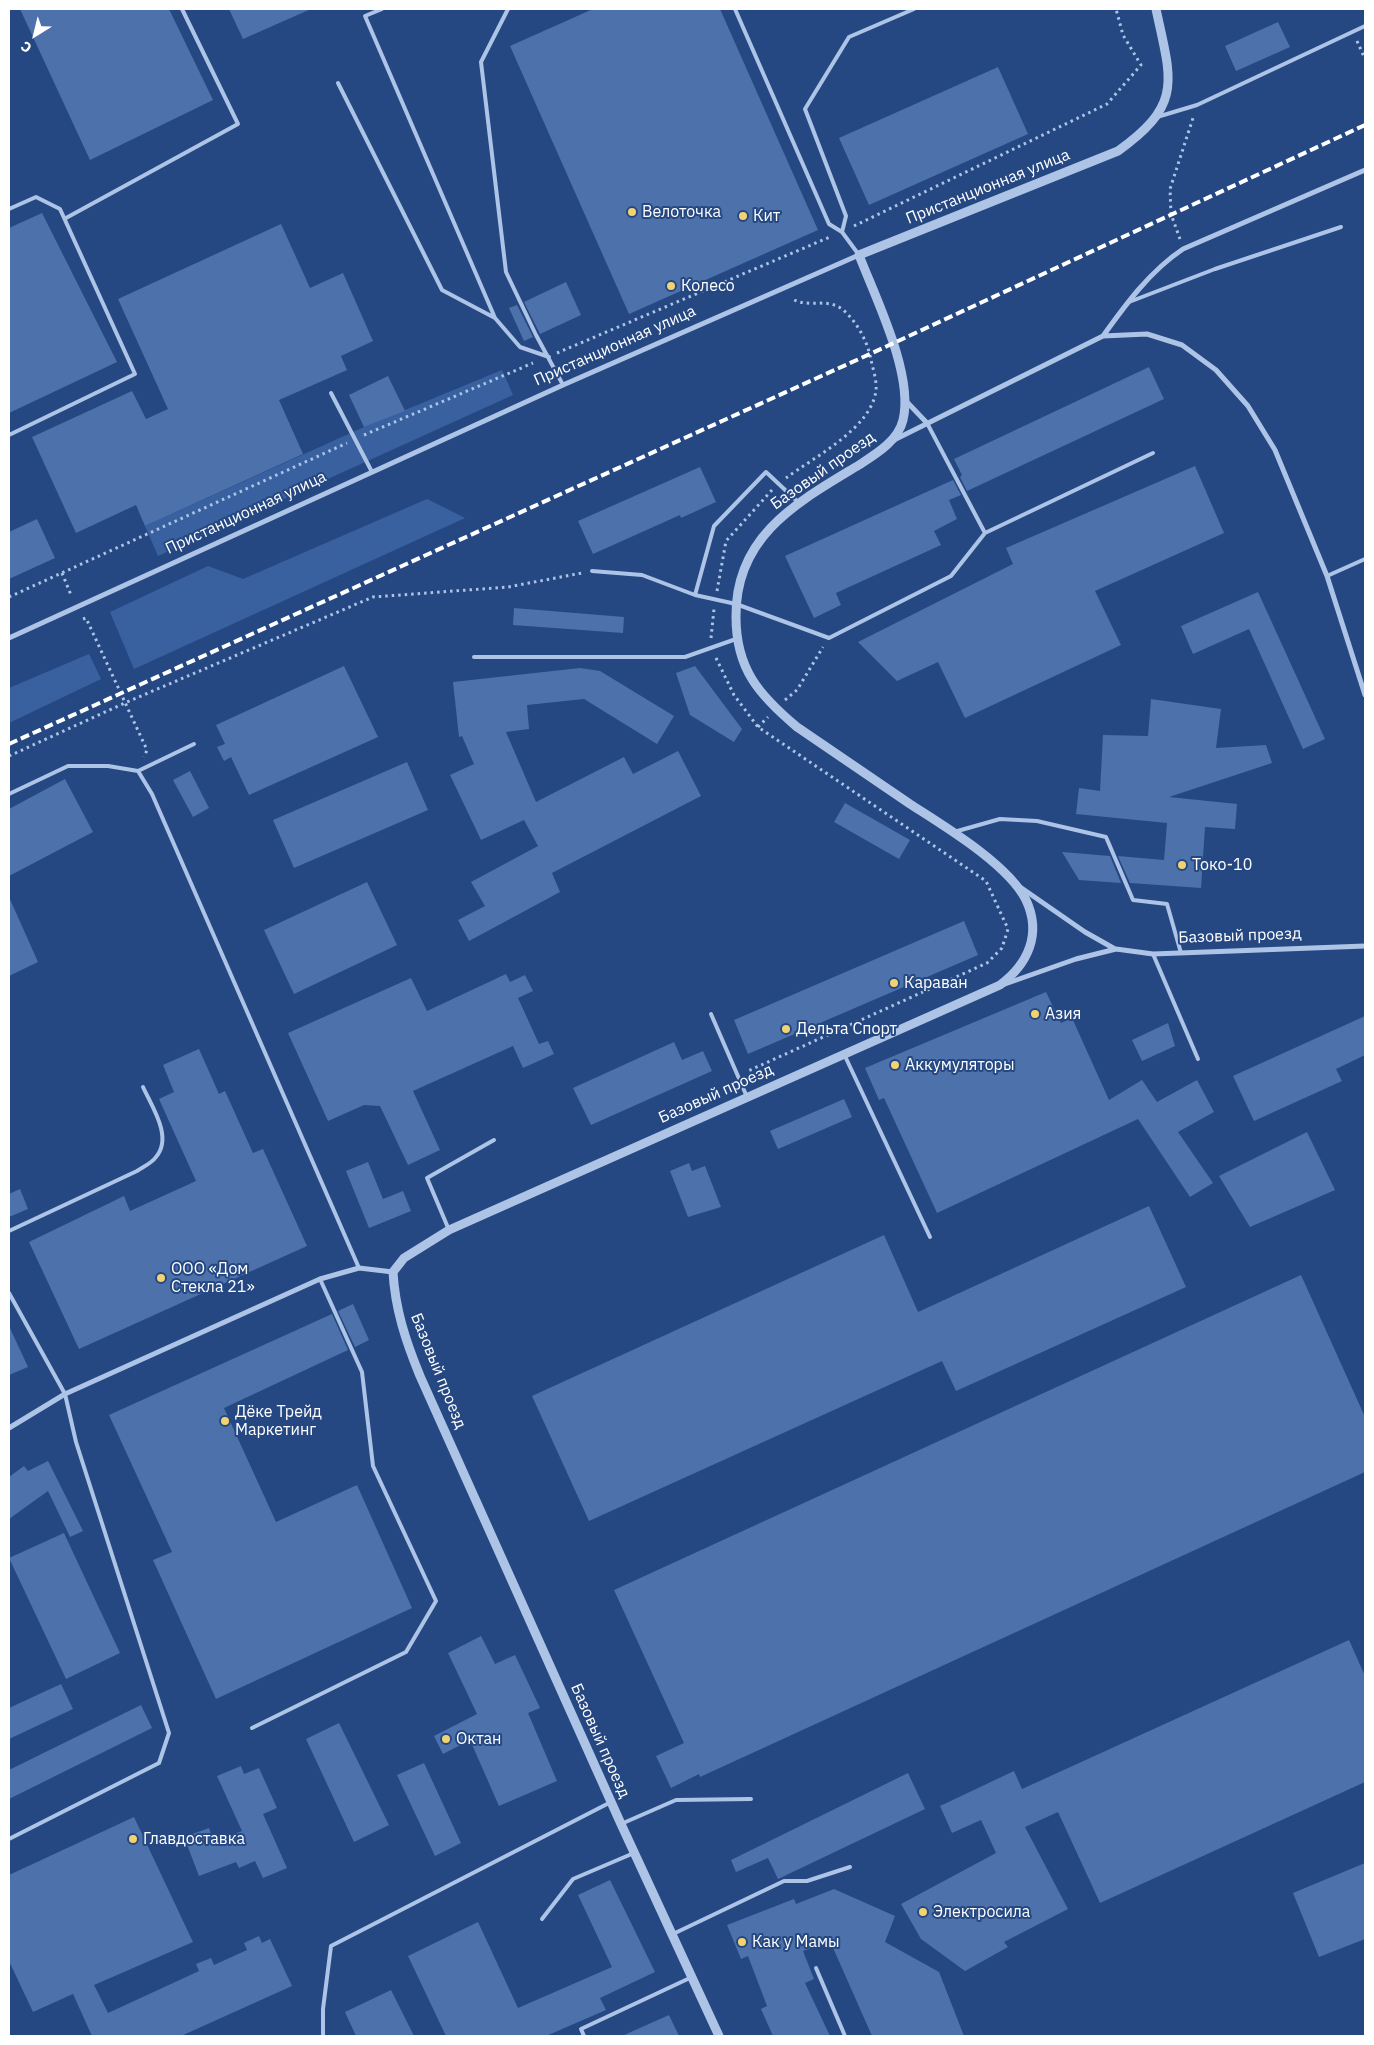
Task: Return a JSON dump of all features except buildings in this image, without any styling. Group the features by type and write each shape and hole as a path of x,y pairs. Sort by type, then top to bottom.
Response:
{"street":[{"name":"Пристанционная улица","path":"9,638 562,385 859,255 1118,151 1142,134 1157,117 1164,105 1168,86 1166,59 1156,9"},
{"path":"1103,336 1127,303 1166,260 1183,250 1365,170"},
{"name":"Базовый проезд","path":"859,255 904,377 906,401 903,422 891,441 875,455 798,502 771,526 753,549 743,574 736,604 736,639 742,663 757,688 775,709 797,727 953,832 1012,881 1052,911 1116,949"},
{"path":"891,441 1103,336 1147,334 1182,345 1216,370 1248,406 1275,450 1326,576 1365,694"},
{"path":"906,401 927,423"},
{"name":"Базовый проезд","path":"1000,985 1024,962 1034,934 1031,913 1025,899 1012,881"},
{"name":"Базовый проезд","path":"719,2036 634,1853 420,1376 408,1346 394,1298 393,1272 404,1258 449,1230 843,1053 1000,985 1076,959 1116,949 1153,954 1365,946"},
{"path":"9,1428 65,1394 320,1280 359,1268 393,1272"}],"lane":[{"path":"66,218 238,124 182,9"},
{"path":"382,9 365,16 495,318 520,347 549,357"},
{"path":"508,9 481,62 506,272 536,336 549,357 562,385"},
{"path":"735,9 829,224 842,232 859,255"},
{"path":"842,232 846,216 804,109 849,37 914,9"},
{"path":"1157,117 1197,105 1365,26"},
{"path":"338,83 442,290 495,318"},
{"path":"9,209 36,197 60,209 66,218 135,374 9,435"},
{"path":"1127,303 1214,269 1341,226"},
{"path":"331,393 372,472"},
{"path":"927,423 985,532"},
{"path":"592,571 642,575 695,595 736,604 829,638 951,576 985,532 1153,453"},
{"path":"695,595 714,526 766,472 798,502"},
{"path":"1326,576 1365,559"},
{"path":"474,657 685,657 736,639"},
{"path":"9,794 68,766 108,766 138,771 194,744"},
{"path":"138,771 152,794 359,1268"},
{"path":"953,832 1000,820 1037,821 1106,837 1133,900 1167,904 1181,953"},
{"path":"1153,954 1198,1059"},
{"path":"711,1014 747,1097"},
{"path":"843,1053 930,1237"},
{"path":"9,1231 137,1171 156,1158 162,1146 161,1125 143,1087"},
{"path":"449,1230 427,1178 494,1140"},
{"path":"252,1728 406,1652 436,1601 373,1466 362,1372 320,1280"},
{"path":"9,1293 65,1394 76,1442 169,1733 159,1764 9,1839"},
{"path":"621,1824 676,1800 751,1800"},
{"path":"323,2036 323,2009 331,1946 611,1802"},
{"path":"542,1919 573,1878 634,1853"},
{"path":"673,1934 784,1881 807,1881 850,1867"},
{"path":"816,1968 845,2036"},
{"path":"584,2036 581,2029 692,1977"}],"path":[{"path":"9,597 355,439 842,232 1107,104 1142,65 1123,35 1116,9"},
{"path":"1353,33 1365,59"},
{"path":"1183,250 1172,214 1170,189 1197,105"},
{"path":"738,1076 987,964 1002,948 1008,929 986,881 758,727 734,694 710,647 715,600 726,541 778,483 857,427 871,408 876,389 870,354 854,319 839,307 822,302 799,304 791,298"},
{"path":"9,756 126,702 374,597 508,587 592,571"},
{"path":"62,573 71,595"},
{"path":"82,620 86,618 147,750 138,771"},
{"path":"758,727 797,690 829,638"}],"shaded area":[{"path":"502,370 513,395 158,556 145,526 364,427"},
{"path":"427,499 465,518 134,669 110,612 208,566 243,579"},
{"path":"89,654 101,679 9,723 9,688"}],"railway":[{"path":"9,744 870,354 1365,125"}],"place":[{"name":"Велоточка","path":"632,212"},
{"name":"Кит","path":"743,216"},
{"name":"Колесо","path":"671,286"},
{"name":"Токо-10","path":"1182,865"},
{"name":"Караван","path":"894,983"},
{"name":"Азия","path":"1035,1014"},
{"name":"Дельта Спорт","path":"786,1029"},
{"name":"Аккумуляторы","path":"895,1065"},
{"name":"ООО «Дом Стекла 21»","path":"161,1278"},
{"name":"Дёке Трейд Маркетинг","path":"225,1421"},
{"name":"Октан","path":"446,1739"},
{"name":"Главдоставка","path":"133,1839"},
{"name":"Электросила","path":"923,1912"},
{"name":"Как у Мамы","path":"742,1942"}]}
